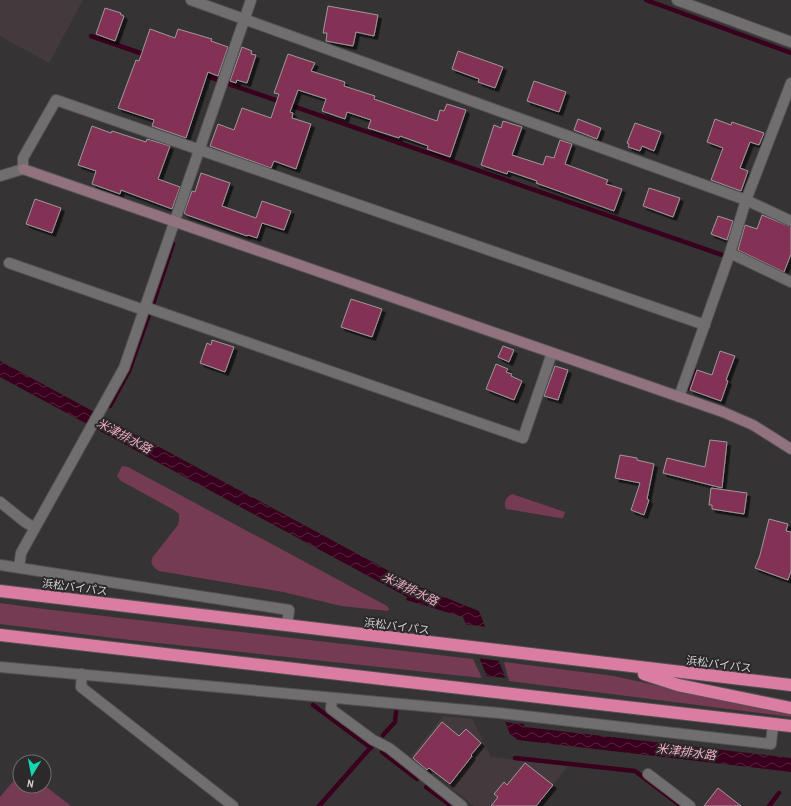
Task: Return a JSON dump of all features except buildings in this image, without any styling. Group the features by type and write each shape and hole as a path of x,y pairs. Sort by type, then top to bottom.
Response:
{"highway":[{"name":"浜松バイパス","path":"0,592 791,685"},
{"path":"0,635 791,726"},
{"path":"622,666 678,686 791,708"}],"street":[{"path":"191,0 746,200 791,221"},
{"path":"19,568 21,553 124,368 251,0"},
{"path":"677,0 791,42"},
{"path":"679,397 730,253 746,200 791,83"},
{"path":"23,169 22,158 56,100 705,325"},
{"path":"0,176 23,169 738,418 767,433 791,449"},
{"path":"730,253 791,282"},
{"path":"9,262 522,438 552,352"},
{"path":"0,502 35,528"},
{"path":"0,565 289,610 287,626"},
{"path":"0,667 499,713 770,744 773,724"},
{"path":"82,674 81,687 233,806"},
{"path":"332,698 331,709 374,740 388,748 462,806"},
{"path":"648,774 690,806"}],"shaded area":[{"path":"0,0 83,0 49,63 0,36"},
{"path":"122,466 128,467 387,606 389,609 388,611 341,606 283,592 159,571 153,566 152,558 178,525 179,514 121,481 117,476"},
{"path":"512,494 565,512 563,518 506,509 506,500"},
{"path":"0,603 473,659 482,678 130,640 0,624"},
{"path":"504,662 614,676 791,713 791,717 509,681"},
{"path":"443,716 472,719 491,757 568,766 536,806 474,806 411,756"},
{"path":"12,783 12,794 52,794 52,791 71,806 0,806 0,797"}],"water":[{"name":"米津排水路","path":"0,361 417,586 479,611 525,727 791,758 791,772 518,740 510,734 463,617 406,600 407,597 0,377"}],"pier":[{"path":"464,624 487,627 501,661 477,658"},
{"path":"484,676 508,678 526,724 503,722"}],"waterway":[{"path":"646,0 791,53"},
{"path":"91,36 146,55"},
{"path":"202,74 220,81"},
{"path":"226,83 725,256"},
{"path":"153,304 173,244"},
{"path":"110,406 129,371 149,315"},
{"path":"687,389 694,370"},
{"path":"313,705 371,748"},
{"path":"383,735 395,722 396,712"},
{"path":"319,806 372,746"},
{"path":"382,752 417,779"},
{"path":"515,758 635,771 681,806"},
{"path":"426,787 450,805"},
{"path":"769,806 779,793"}]}
